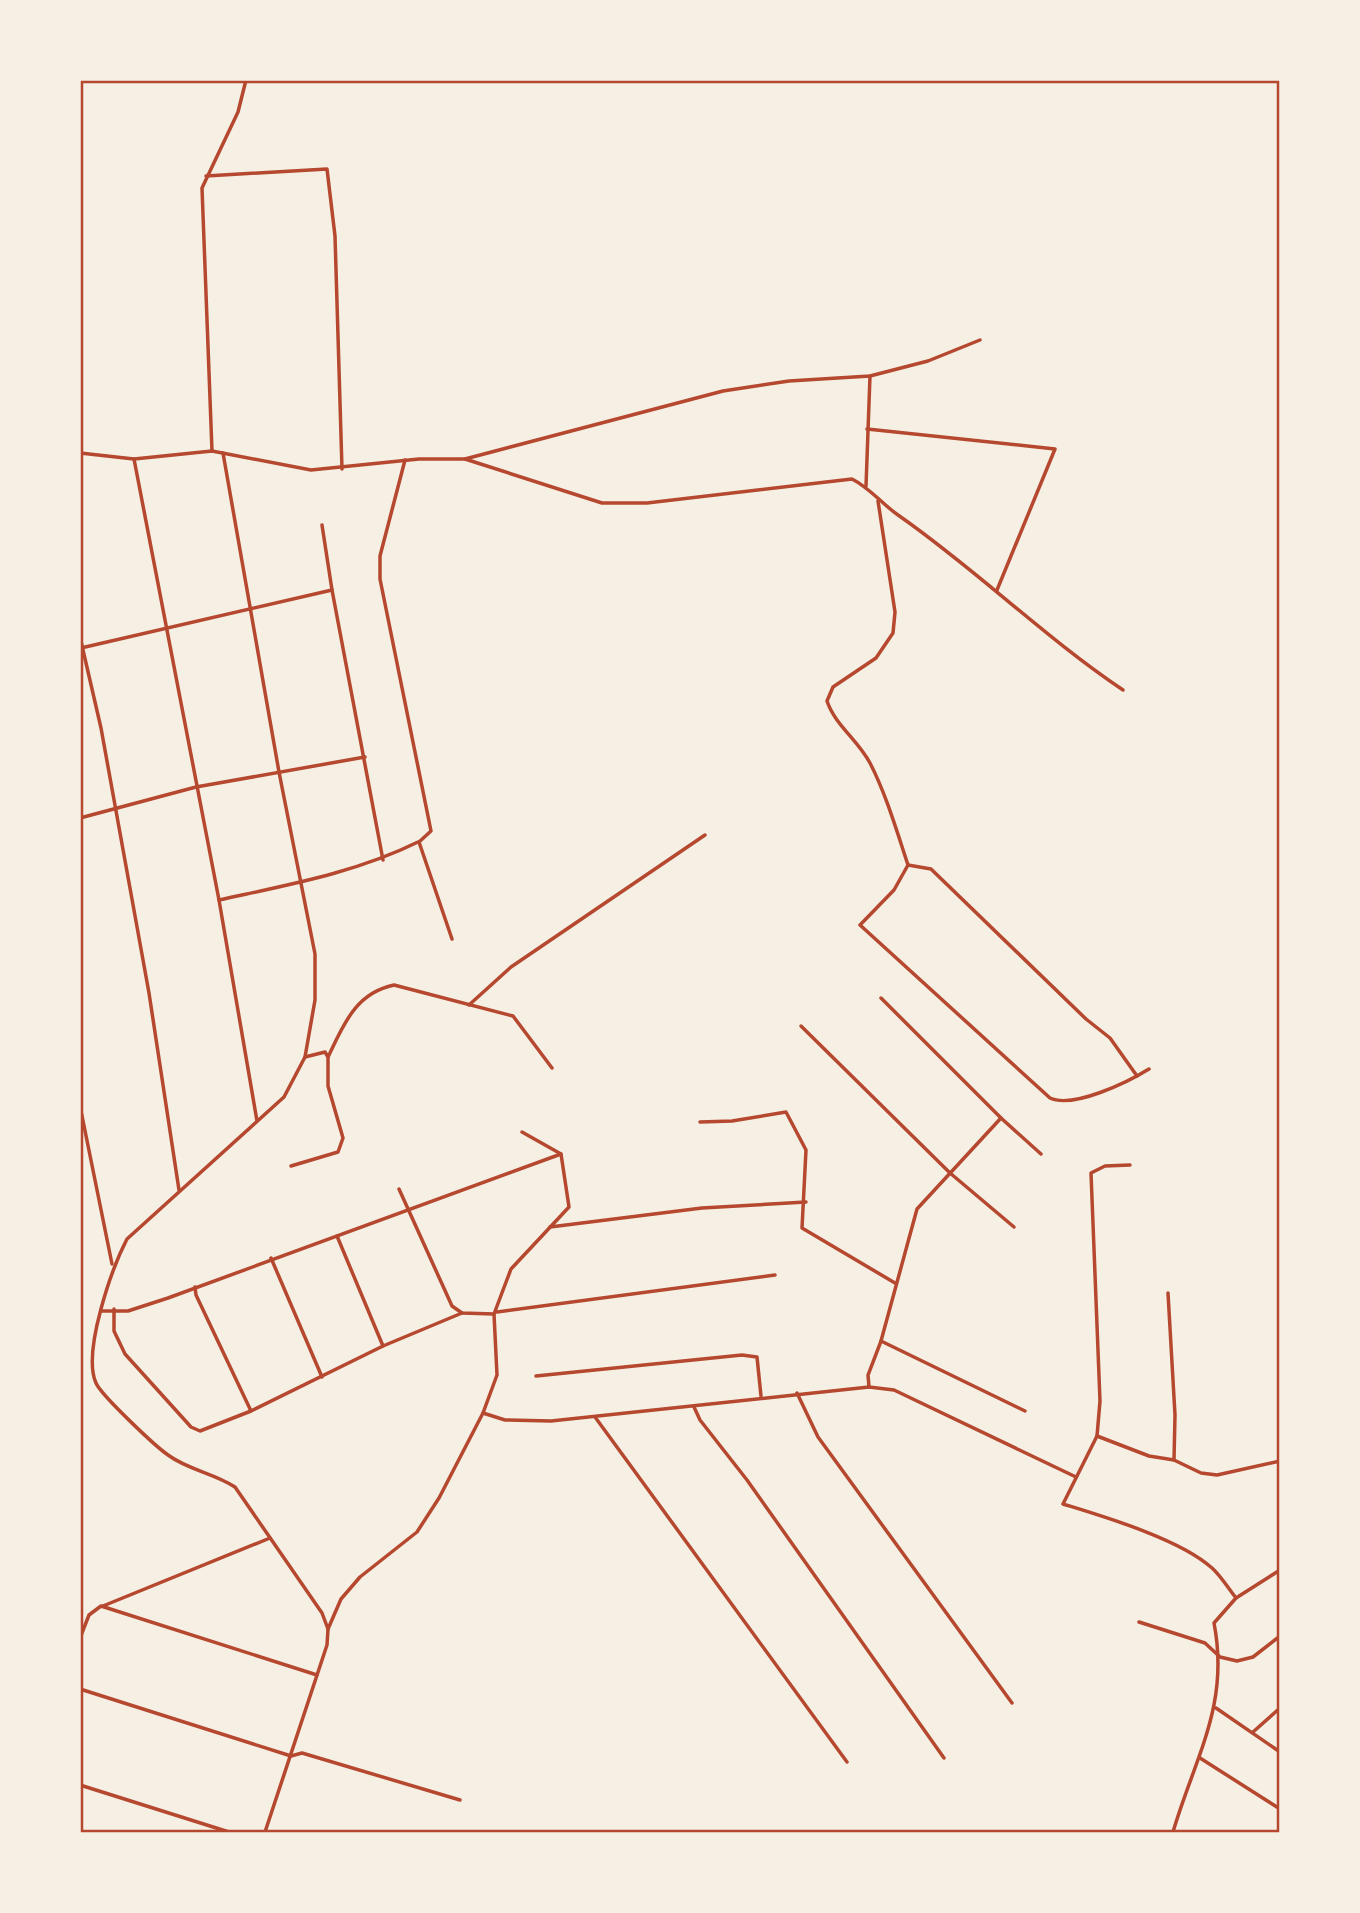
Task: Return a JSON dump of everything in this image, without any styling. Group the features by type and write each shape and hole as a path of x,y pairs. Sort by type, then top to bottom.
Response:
{"street":[{"path":"212,451 202,188 238,112 246,80"},
{"path":"206,176 327,169 335,236 342,469"},
{"path":"80,453 134,459 212,451 312,470 342,469 405,460 465,459 723,391 789,381 870,376 928,361 980,340"},
{"path":"866,486 870,376"},
{"path":"867,429 1055,449 997,590"},
{"path":"223,453 279,772 315,954 315,1000 305,1057 284,1097 127,1239 113,1266 91,1357 96,1384 167,1455 188,1467 215,1474 235,1487 322,1613 328,1629"},
{"path":"134,459 219,900 258,1122"},
{"path":"465,459 602,503 648,503 852,479 866,486 878,501 954,554 1037,628 1123,690"},
{"path":"219,900 383,860 419,842 431,831 380,579 380,556 405,460"},
{"path":"878,501 895,612 893,633 876,658 833,687 827,701 832,717 849,733 870,763 908,865 894,890 860,925 1050,1098 1065,1101 1138,1076 1149,1069"},
{"path":"322,525 331,590 383,860"},
{"path":"81,648 331,590"},
{"path":"80,637 101,728 149,993 179,1190"},
{"path":"80,818 196,786 365,757"},
{"path":"469,1005 511,967 705,835"},
{"path":"419,842 452,939"},
{"path":"908,865 931,869 1086,1019 1111,1038 1138,1076"},
{"path":"291,1166 338,1152 343,1138 328,1086 328,1057 351,1010 384,987 394,985 513,1016 552,1068"},
{"path":"881,998 1001,1118 1041,1154"},
{"path":"801,1026 950,1173 1014,1227"},
{"path":"305,1057 325,1052 328,1057"},
{"path":"80,1106 113,1266"},
{"path":"700,1122 732,1121 786,1112 806,1150 806,1202 802,1228 895,1283"},
{"path":"869,1387 868,1375 881,1341 917,1209 1001,1118"},
{"path":"522,1132 561,1154"},
{"path":"102,1311 128,1311 561,1154"},
{"path":"272,1832 266,1832 317,1675 328,1629 341,1599 360,1577 417,1532 439,1498 482,1413 497,1375 495,1313 511,1269 569,1207 561,1154"},
{"path":"1130,1165 1105,1166 1091,1172 1100,1401 1097,1436 1063,1504 1153,1535 1193,1555 1212,1568 1236,1598"},
{"path":"399,1189 452,1306 462,1313"},
{"path":"548,1228 702,1208 806,1202"},
{"path":"337,1236 383,1346"},
{"path":"271,1258 322,1377"},
{"path":"114,1309 114,1331 125,1354 191,1427 200,1431 211,1429 251,1411 383,1346 462,1313 495,1313 775,1275"},
{"path":"195,1287 195,1296 251,1411"},
{"path":"1168,1293 1175,1415 1174,1460"},
{"path":"881,1341 1025,1411"},
{"path":"536,1376 742,1355 757,1357 761,1396"},
{"path":"482,1413 505,1420 551,1421 694,1407 761,1396 869,1387 894,1390 1076,1477"},
{"path":"797,1393 818,1437 1012,1703"},
{"path":"694,1407 700,1420 747,1480 944,1758"},
{"path":"595,1417 847,1762"},
{"path":"1097,1436 1149,1456 1174,1460 1201,1473 1217,1475 1279,1461"},
{"path":"80,1638 89,1615 101,1606 270,1538"},
{"path":"1173,1832 1216,1708 1220,1657 1214,1623 1236,1598 1279,1570"},
{"path":"101,1606 317,1675"},
{"path":"1139,1622 1205,1643 1220,1657 1237,1661 1253,1657 1279,1636"},
{"path":"80,1689 290,1755 302,1753 460,1800"},
{"path":"1216,1708 1279,1752"},
{"path":"1253,1732 1279,1708"},
{"path":"1200,1758 1279,1809"},
{"path":"80,1785 229,1832"}]}
